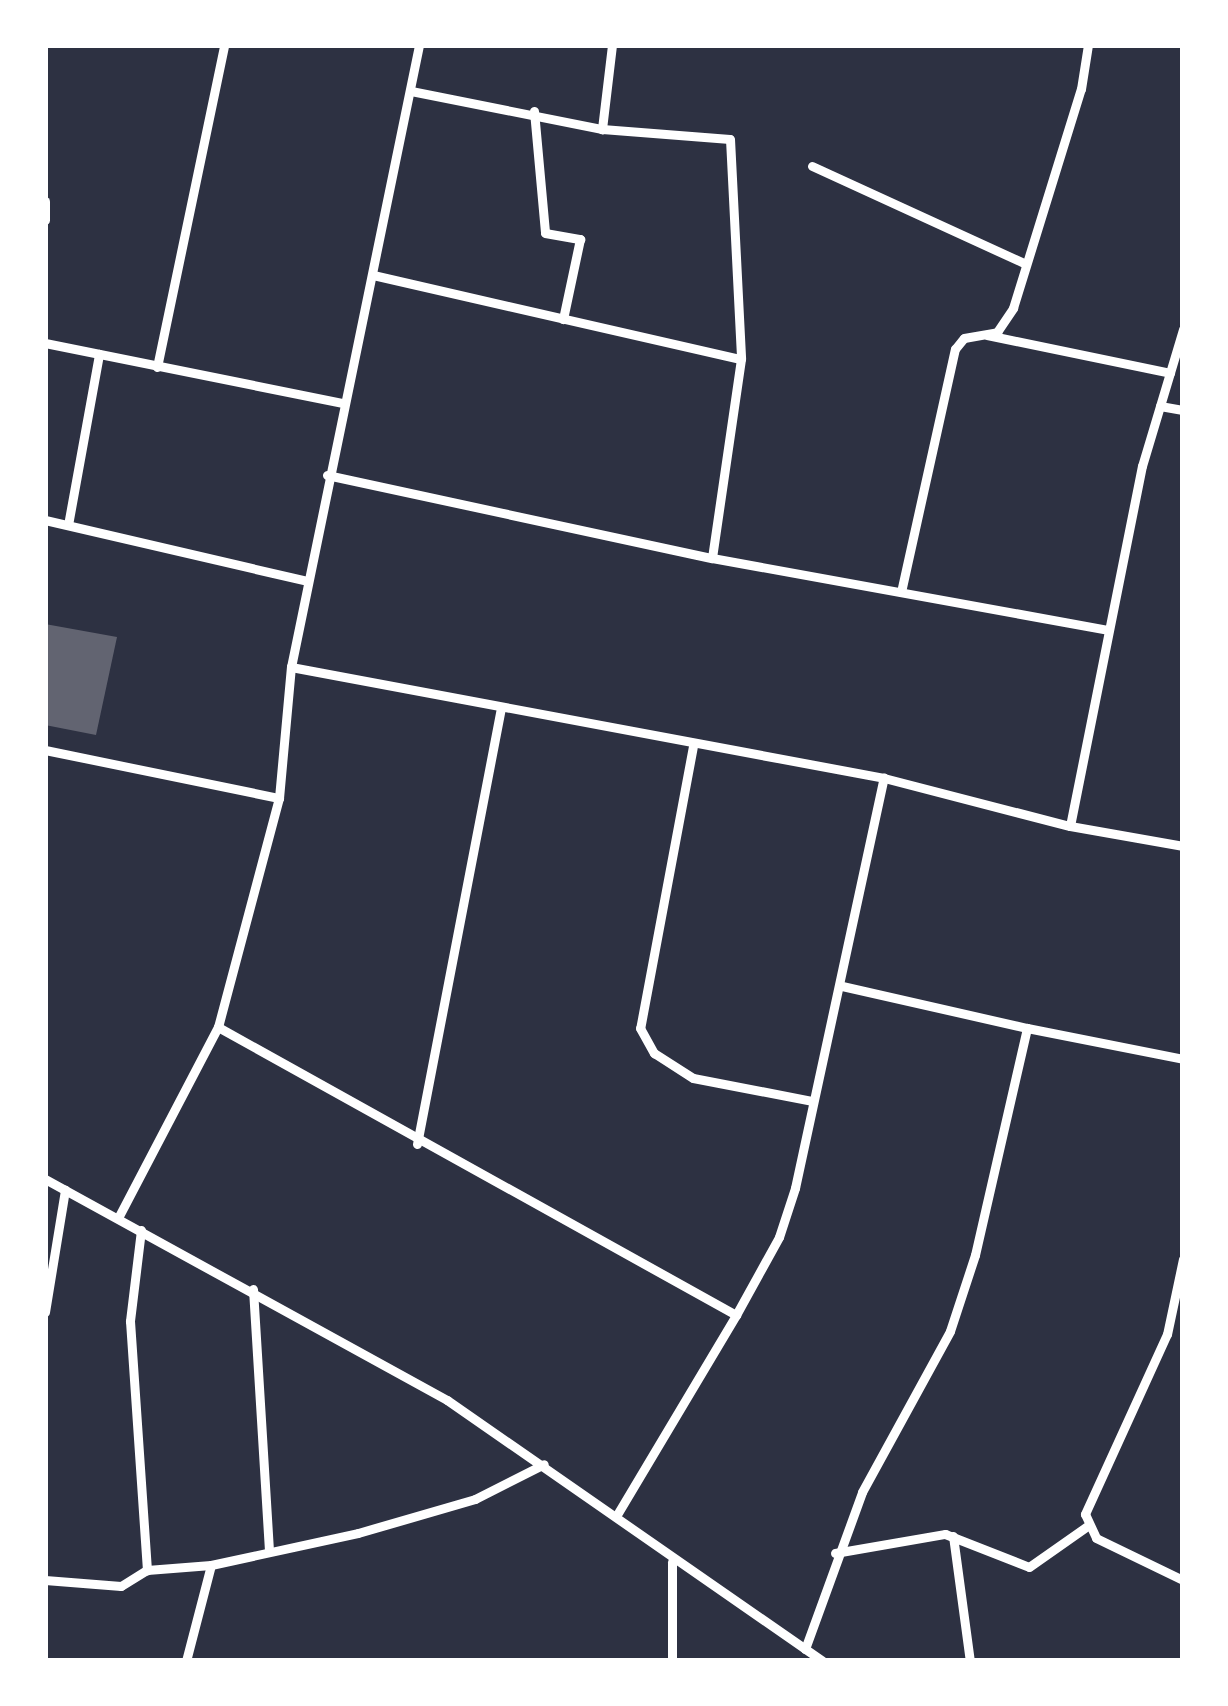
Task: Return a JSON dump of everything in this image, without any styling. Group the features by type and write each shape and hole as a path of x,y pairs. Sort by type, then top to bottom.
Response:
{"street":[{"path":"157,367 224,45"},
{"path":"118,1218 218,1027 279,798 291,667 419,45"},
{"path":"602,129 612,45"},
{"path":"901,592 955,349 1005,325 1088,45"},
{"path":"411,91 534,111 602,129 730,139 741,359 712,558"},
{"path":"534,111 545,233 580,239 563,319"},
{"path":"812,166 1026,264"},
{"path":"45,201 45,220"},
{"path":"373,275 741,359"},
{"path":"1070,826 1107,630 1183,329"},
{"path":"983,334 1170,374"},
{"path":"45,343 343,403"},
{"path":"68,525 99,354"},
{"path":"1160,406 1183,410"},
{"path":"327,475 712,558 1107,630"},
{"path":"45,520 307,581"},
{"path":"291,667 500,711 884,778 1070,826 1183,846"},
{"path":"417,1144 500,711"},
{"path":"693,746 640,1028 654,1053 693,1078 813,1102"},
{"path":"45,750 279,798"},
{"path":"618,1513 779,1237 842,986 884,778"},
{"path":"842,986 1183,1059"},
{"path":"218,1027 417,1144 736,1316"},
{"path":"805,1649 836,1553 950,1331 976,1255 1027,1028"},
{"path":"45,1179 253,1289 544,1464 618,1513 672,1562 822,1661"},
{"path":"45,1312 64,1190"},
{"path":"141,1230 130,1321 147,1570"},
{"path":"1086,1527 1084,1514 1167,1334 1183,1259"},
{"path":"253,1289 269,1552"},
{"path":"45,1580 121,1586 147,1570 211,1565 412,1520 544,1464"},
{"path":"836,1553 953,1536 1029,1567 1086,1527"},
{"path":"1086,1527 1183,1580"},
{"path":"953,1536 970,1661"},
{"path":"672,1562 672,1661"},
{"path":"186,1661 211,1565"}],"building":[{"path":"45,624 117,637 96,735 45,725"}]}
